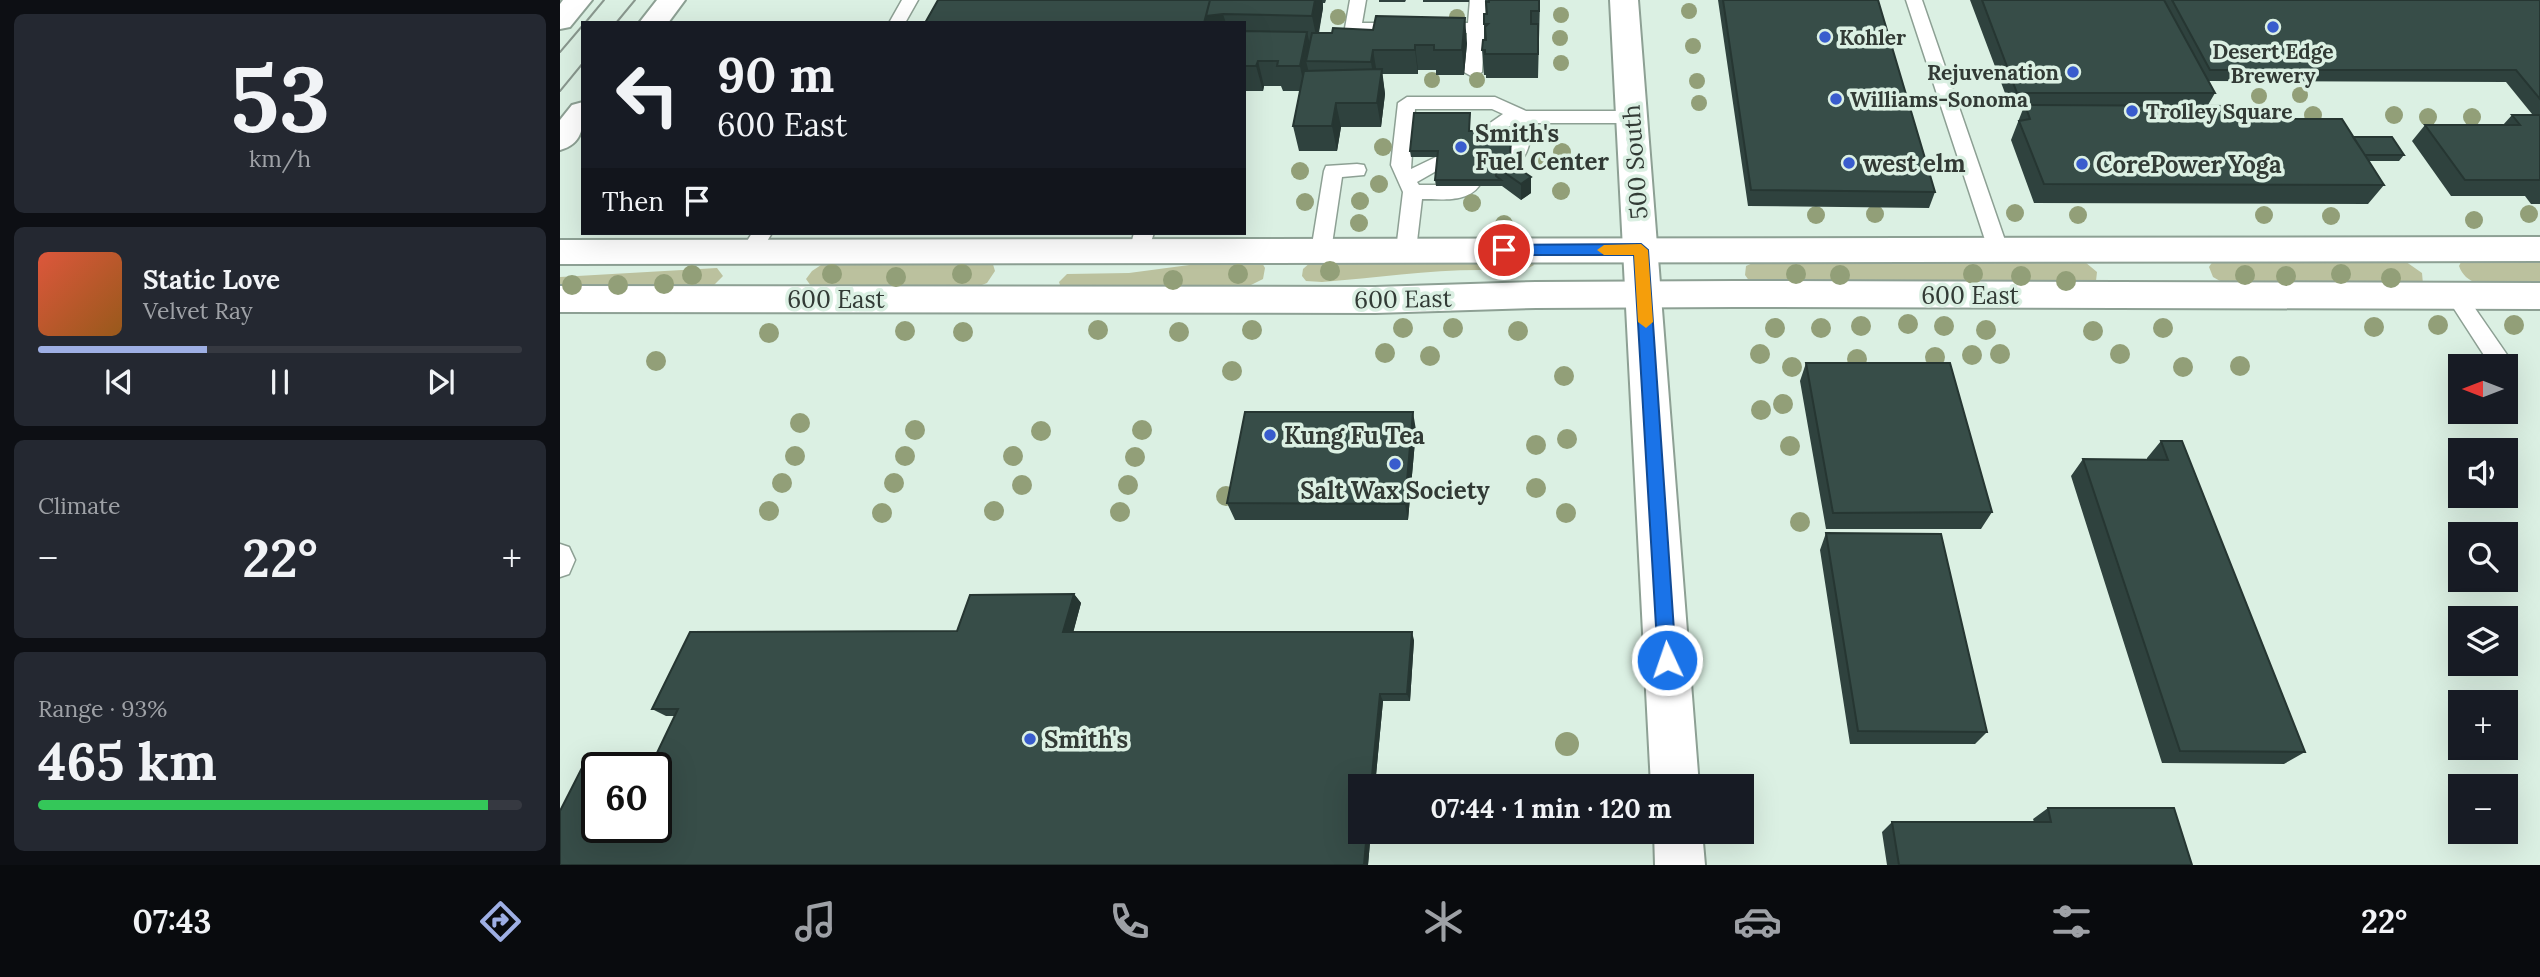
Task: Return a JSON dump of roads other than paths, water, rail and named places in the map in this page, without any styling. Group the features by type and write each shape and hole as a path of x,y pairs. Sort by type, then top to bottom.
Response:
{"street":[{"path":"560,21 578,0"},
{"path":"655,21 671,0"},
{"name":"500 South","path":"1624,0 1674,774"},
{"path":"560,140 581,114"},
{"name":"600 East","path":"560,252 760,245 1040,251 1141,242 1308,251 2540,249"},
{"path":"739,299 760,245"},
{"path":"2141,249 2162,296"},
{"path":"2425,249 2456,296"},
{"path":"1021,300 1040,251"},
{"path":"1286,300 1308,251"},
{"name":"600 East","path":"560,299 1286,300 1644,295 2540,296"},
{"path":"1679,844 1680,865"}],"lane":[{"path":"898,21 910,0"},
{"path":"1358,0 1347,31 1476,28"},
{"path":"1473,72 1478,0"},
{"path":"1914,0 1998,249"},
{"path":"1406,250 1410,185 1400,165 1407,103 1495,103 1520,116 1632,117"},
{"path":"1479,137 1520,116"},
{"path":"1510,159 1521,148 1520,116"},
{"path":"1410,185 1438,162"},
{"path":"1308,251 1333,171 1357,170"},
{"path":"1410,185 1457,192 1469,186"},
{"path":"2456,296 2495,354"},
{"path":"560,555 563,560 560,566"}],"tram line":[{"path":"587,21 604,0"},
{"path":"618,21 635,0"},
{"path":"560,52 581,27"},
{"path":"560,91 581,65"}],"place":[{"name":"Desert Edge Brewery","path":"2273,27"},
{"name":"Kohler","path":"1825,37"},
{"name":"Rejuvenation","path":"2073,72"},
{"name":"Williams-Sonoma","path":"1836,99"},
{"name":"Trolley Square","path":"2132,111"},
{"name":"Smith's Fuel Center","path":"1461,147"},
{"name":"west elm","path":"1849,163"},
{"name":"CorePower Yoga","path":"2082,164"},
{"name":"Kung Fu Tea","path":"1270,435"},
{"name":"Salt Wax Society","path":"1395,464"},
{"name":"Smith's","path":"1030,739"}]}
